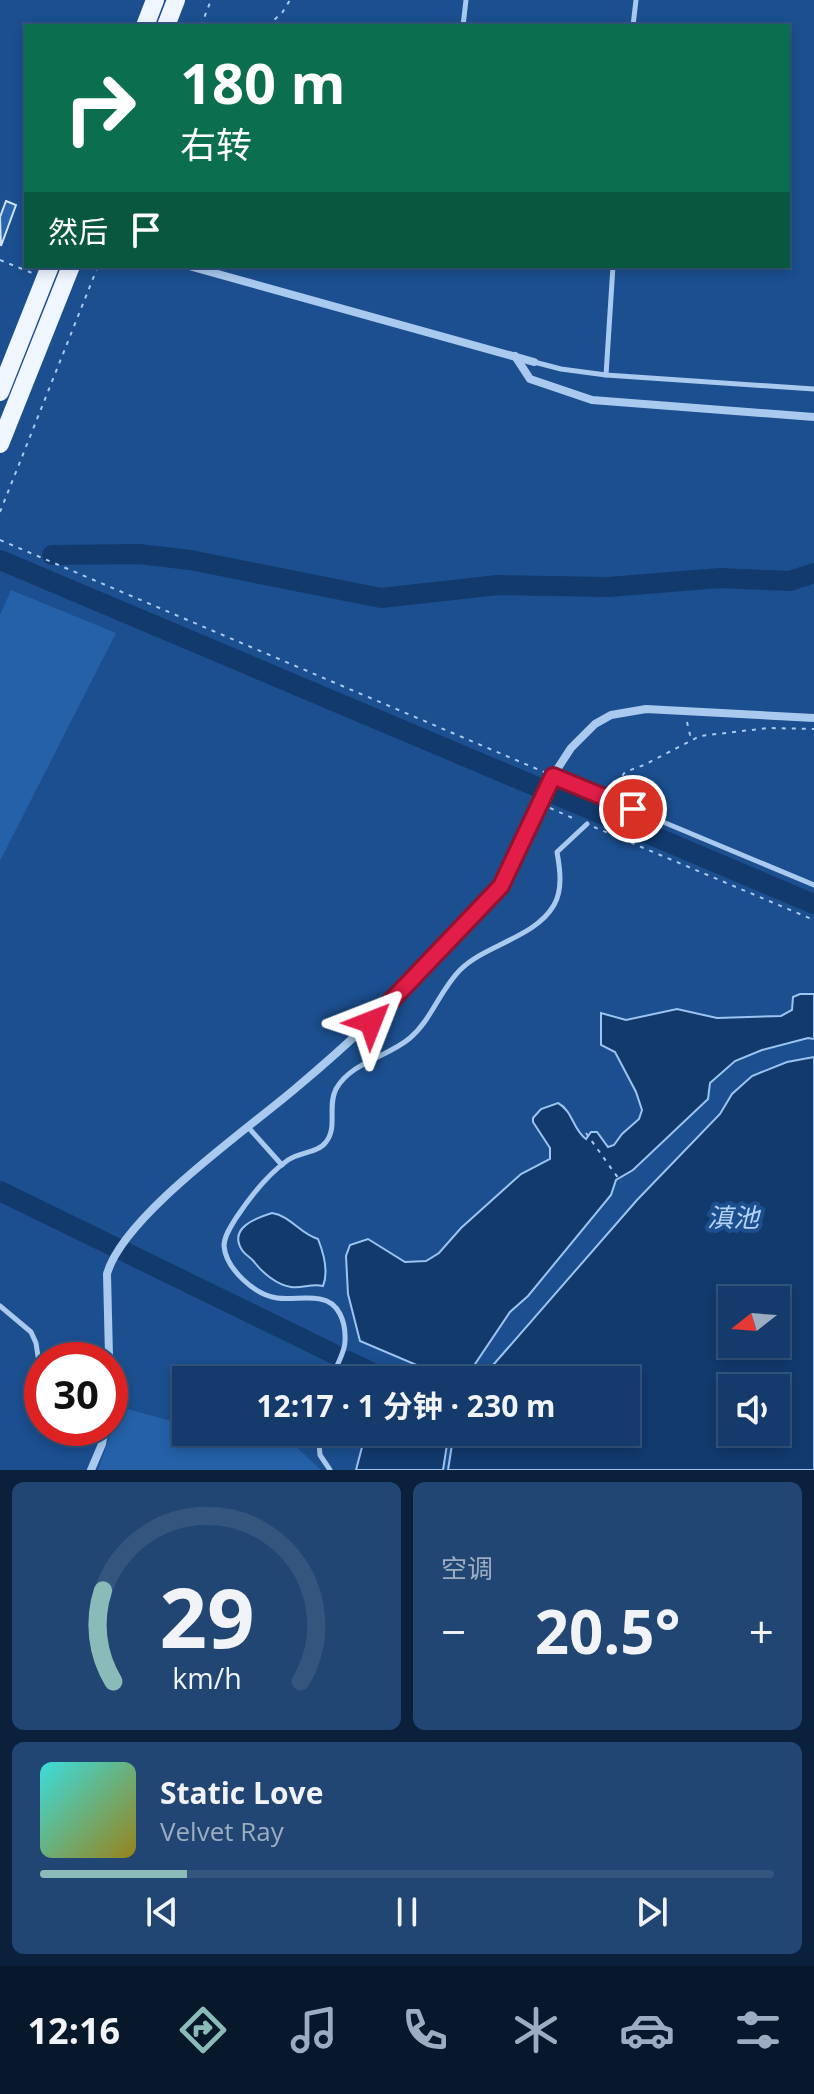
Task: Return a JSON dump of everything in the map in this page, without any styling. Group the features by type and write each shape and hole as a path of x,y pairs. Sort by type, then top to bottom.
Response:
{"main road":[{"path":"146,24 155,0"},
{"path":"167,24 176,0"},
{"path":"0,444 70,268"},
{"path":"0,392 48,272"}],"street":[{"path":"196,268 534,362"},
{"path":"515,356 530,379 592,400 814,417"},
{"path":"110,1342 106,1295 111,1261 130,1231 208,1160 371,1022 489,901 501,886 551,780 583,735 611,715 646,709 814,718"},
{"path":"91,1470 101,1446"}],"lane":[{"path":"463,24 466,0"},
{"path":"633,24 636,0"},
{"path":"606,375 613,268"},
{"path":"534,362 606,375 814,389"},
{"path":"551,780 607,798 814,885"},
{"path":"336,1366 346,1342 340,1312 335,1305 311,1298 265,1295 234,1269 224,1247 225,1237 257,1191 282,1165 292,1157 319,1148 326,1142 331,1131 331,1106 335,1090 345,1078 411,1036 424,1024 460,970 474,958 520,934 546,915 559,889 561,872 557,852 587,824"},
{"path":"248,1127 282,1165"},
{"path":"0,1306 31,1332 36,1342"},
{"path":"319,1446 320,1455 330,1470"}],"path":[{"path":"202,24 211,0"},
{"path":"269,24 282,13 290,0"},
{"path":"0,260 24,266"},
{"path":"0,512 97,268"},
{"path":"0,540 551,780"},
{"path":"687,711 691,740"},
{"path":"607,798 625,772 700,736 768,728 814,729"},
{"path":"540,802 814,920"},
{"path":"586,1133 621,1182"}],"shaded area":[{"path":"11,590 116,633 0,861 0,615"},
{"path":"128,1409 172,1421 172,1446 295,1446 321,1470 98,1470 106,1446 128,1446"}],"water":[{"path":"814,994 814,1039 762,1050 735,1061 710,1083 708,1099 633,1170 616,1180 611,1195 528,1296 510,1312 474,1366 419,1366 360,1341 348,1294 346,1256 350,1245 368,1239 405,1262 426,1261 439,1253 461,1228 521,1174 550,1159 550,1148 533,1122 541,1109 558,1103 586,1139 591,1132 597,1132 608,1147 614,1145 639,1119 642,1110 636,1092 615,1052 601,1045 601,1013 626,1020 677,1009 717,1018 781,1016 792,1010 793,997"},
{"name":"滇池","path":"814,1057 814,1470 448,1470 452,1446 640,1446 640,1366 492,1366 637,1200 720,1114 732,1094 752,1076 787,1062"},
{"path":"272,1213 318,1239 325,1262 323,1286 281,1284 242,1250 239,1242 241,1230 252,1221"},
{"path":"362,1446 447,1446 443,1470 356,1470"}],"building":[{"path":"6,201 16,205 1,246 0,217"}],"waterway":[{"path":"52,555 139,554 190,560 381,598 498,585 609,587 720,578 790,581 814,573"},
{"path":"0,560 814,904"},
{"path":"0,1191 334,1354"},
{"path":"348,1361 359,1366"}],"route":[{"path":"371,1022 501,886 553,776 633,809"}]}
